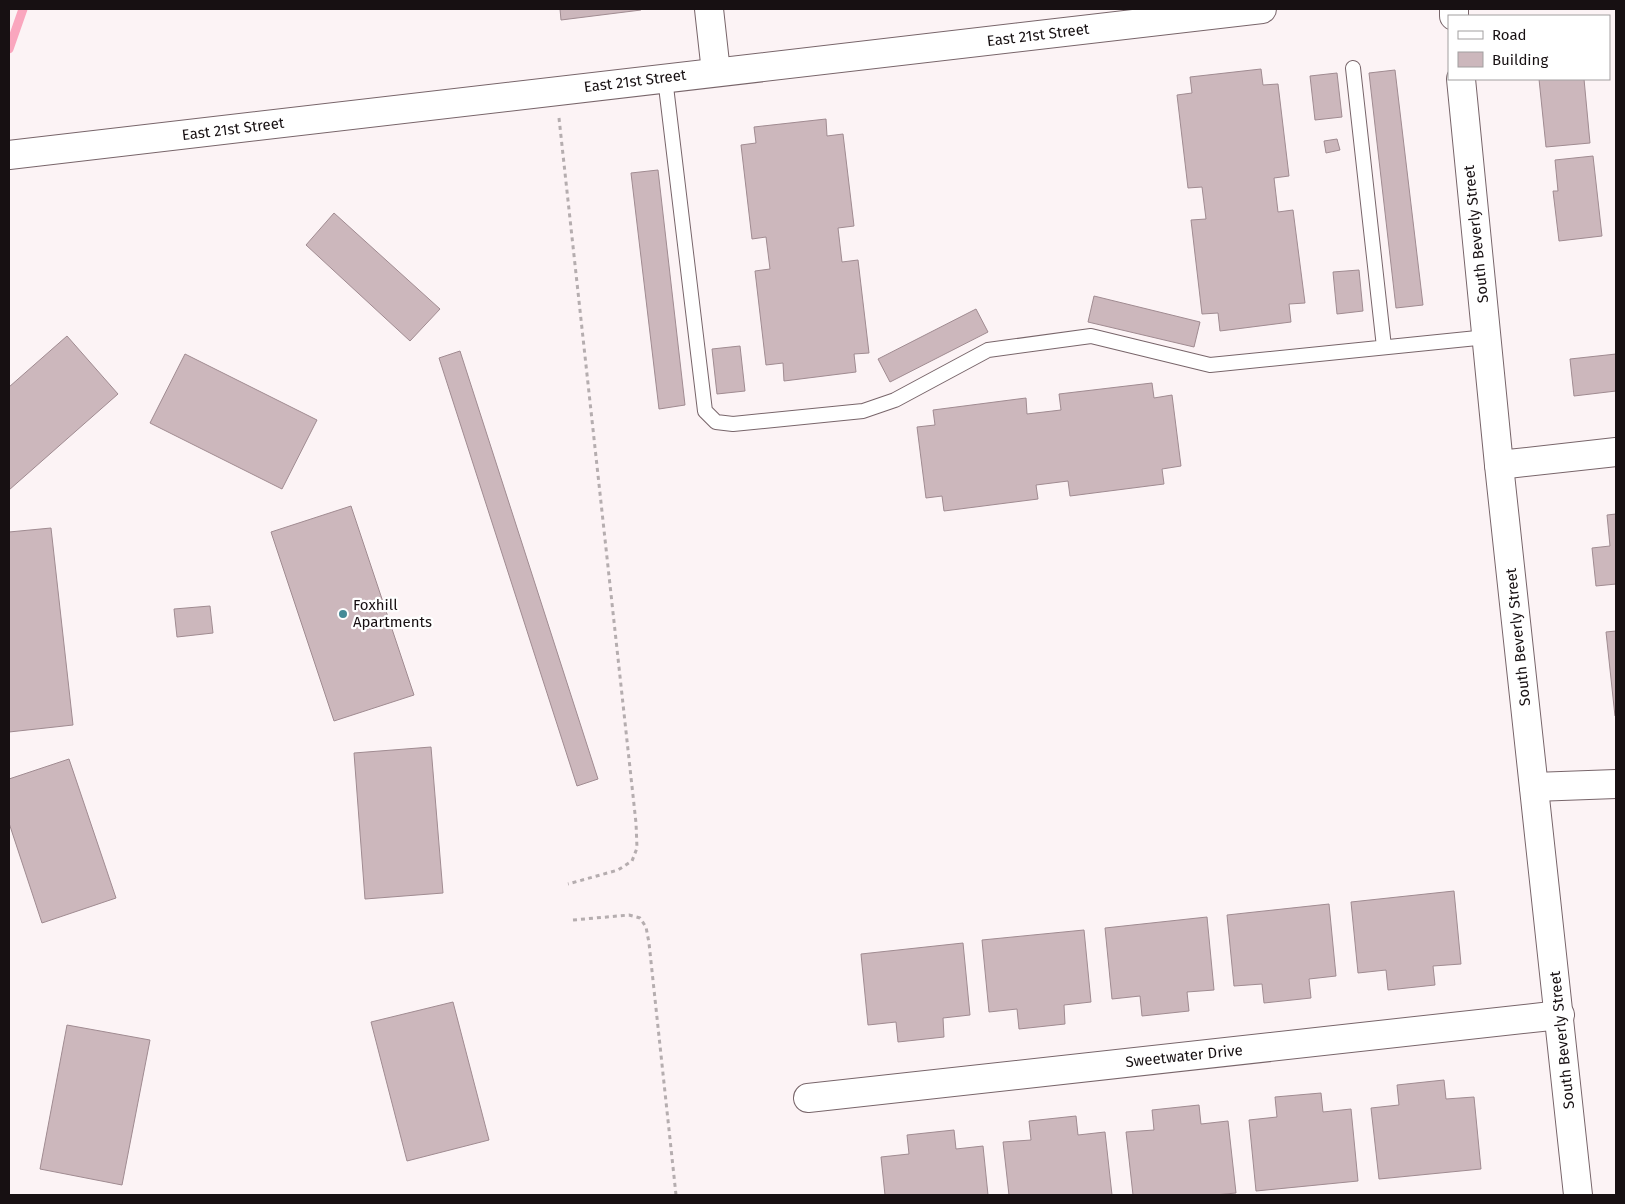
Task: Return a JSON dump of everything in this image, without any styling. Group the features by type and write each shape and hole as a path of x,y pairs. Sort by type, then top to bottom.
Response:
{"street":[{"path":"709,9 716,72"},
{"name":"East 21st Street","path":"9,155 716,72 1104,18 1262,9"},
{"name":"South Beverly Street","path":"1461,80 1499,465 1578,1195"},
{"path":"1499,465 1616,452"},
{"path":"1534,787 1616,784"},
{"name":"Sweetwater Drive","path":"808,1098 1560,1015"}],"lane":[{"path":"1353,68 1384,347"},
{"path":"665,78 705,411 716,422 733,424 863,411 895,400 988,350 1091,336 1210,365 1486,337"}],"path":[{"path":"556,90 636,823 637,848 632,861 618,870 568,884"},
{"path":"572,920 629,915 640,918 646,927 676,1195"}],"building":[{"path":"560,9 641,9 641,10 561,20"},
{"path":"1261,69 1263,85 1278,84 1289,176 1274,178 1278,212 1293,210 1305,303 1289,304 1291,322 1220,331 1218,313 1202,314 1191,220 1206,219 1202,187 1188,188 1177,95 1192,93 1190,77"},
{"path":"1395,70 1423,305 1396,308 1369,73"},
{"path":"1337,73 1342,117 1315,120 1310,76"},
{"path":"1539,80 1584,80 1590,143 1546,147"},
{"path":"826,119 827,136 843,134 854,226 838,228 842,262 858,260 869,353 854,354 856,372 784,381 783,363 766,365 755,271 770,269 766,237 752,239 741,145 756,143 754,127"},
{"path":"1337,139 1340,150 1326,153 1324,141"},
{"path":"1593,156 1602,236 1559,241 1553,191 1558,191 1555,160"},
{"path":"658,170 685,405 659,409 631,173"},
{"path":"334,213 440,309 410,341 306,245"},
{"path":"1359,270 1363,311 1337,314 1333,272"},
{"path":"1094,296 1200,322 1194,347 1088,322"},
{"path":"976,309 988,332 890,382 878,359"},
{"path":"67,336 118,394 9,490 9,387"},
{"path":"740,346 745,391 717,394 712,349"},
{"path":"460,351 598,779 577,786 439,358"},
{"path":"185,354 317,420 282,489 150,423"},
{"path":"1616,354 1616,391 1574,396 1570,359"},
{"path":"1152,383 1154,398 1172,395 1181,466 1162,469 1164,484 1070,496 1068,481 1036,485 1038,499 944,511 942,496 926,498 917,427 935,425 933,410 1026,398 1027,414 1061,410 1059,394"},
{"name":"Foxhill Apartments","path":"351,506 414,695 334,721 271,532"},
{"path":"1616,514 1616,584 1596,586 1592,548 1610,546 1607,515"},
{"path":"51,528 73,725 9,732 9,532"},
{"path":"210,606 213,633 177,637 174,609"},
{"path":"1616,631 1616,716 1615,716 1606,632"},
{"path":"431,747 443,893 365,899 354,753"},
{"path":"69,759 116,898 42,923 9,823 9,779"},
{"path":"1454,891 1461,964 1433,966 1435,985 1388,990 1386,970 1358,973 1351,902"},
{"path":"1329,904 1336,976 1309,979 1311,998 1264,1003 1262,984 1234,986 1227,915"},
{"path":"1207,917 1214,990 1187,992 1189,1011 1142,1016 1140,996 1112,999 1105,928"},
{"path":"1084,930 1091,1002 1064,1005 1065,1024 1019,1029 1017,1009 989,1012 982,940"},
{"path":"963,943 970,1015 943,1018 944,1037 898,1042 896,1022 868,1025 861,954"},
{"path":"453,1002 489,1140 407,1161 371,1022"},
{"path":"67,1025 150,1040 122,1185 40,1169"},
{"path":"1444,1080 1446,1099 1474,1097 1481,1169 1379,1179 1371,1108 1399,1105 1397,1085"},
{"path":"1321,1093 1323,1112 1351,1109 1358,1181 1256,1191 1249,1120 1277,1117 1275,1097"},
{"path":"1199,1105 1201,1124 1228,1121 1236,1193 1215,1195 1133,1195 1126,1132 1154,1130 1152,1110"},
{"path":"1076,1116 1078,1135 1105,1132 1112,1195 1009,1195 1003,1142 1031,1140 1029,1121"},
{"path":"954,1130 956,1149 983,1146 988,1195 885,1195 881,1157 909,1154 907,1135"}],"waterway":[{"path":"9,49 23,9"}],"place":[{"name":"Foxhill Apartments","path":"343,614"}]}
